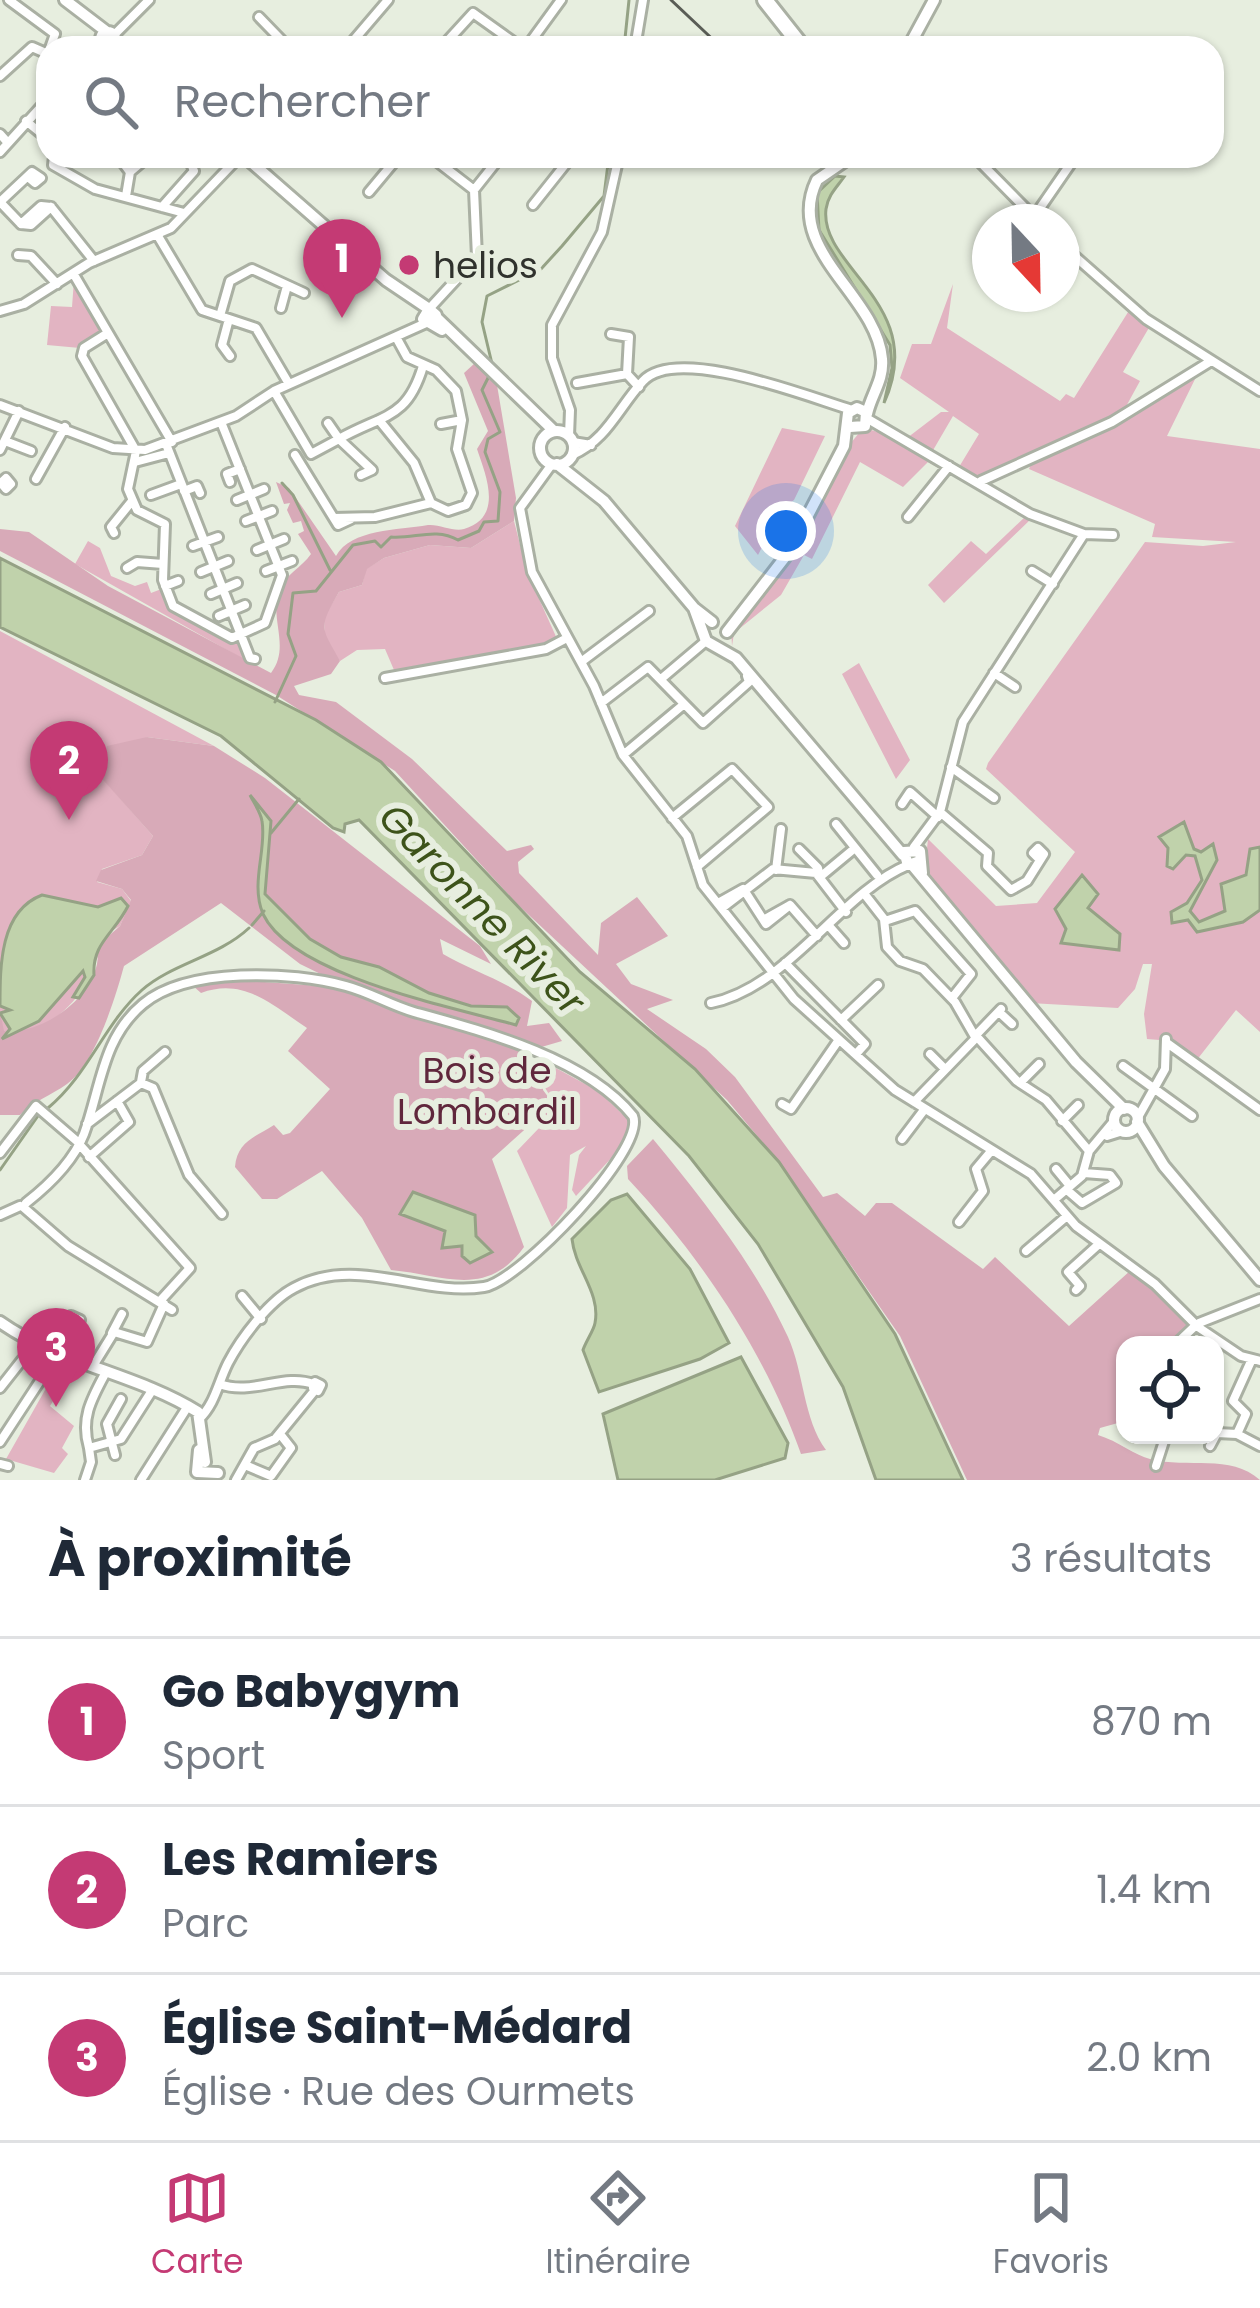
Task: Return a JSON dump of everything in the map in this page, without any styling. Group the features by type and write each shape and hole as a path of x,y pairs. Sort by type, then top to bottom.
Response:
{"highway":[{"path":"765,0 799,36"},
{"path":"775,0 787,22"}],"main road":[{"path":"918,36 938,0"},
{"path":"70,4 102,36"},
{"path":"256,168 491,370 524,406 559,448 575,479 604,501 1260,1280"},
{"path":"716,632 741,611 790,552 875,379 875,350 815,252 802,217 814,176 823,168"},
{"path":"836,168 817,180 809,215 821,248 880,349 882,370 856,417"},
{"path":"0,1322 58,1356 154,1388 203,1416 211,1471"}],"street":[{"path":"9,0 54,36"},
{"path":"116,36 149,0"},
{"path":"357,36 388,0"},
{"path":"533,36 561,0"},
{"path":"637,36 643,0"},
{"path":"452,36 473,13 507,36"},
{"path":"259,17 277,36"},
{"path":"0,76 36,47"},
{"path":"3,143 36,111"},
{"path":"27,122 36,129"},
{"path":"55,168 94,189 165,208 180,218"},
{"path":"127,168 130,172"},
{"path":"126,196 135,168"},
{"path":"165,208 193,168"},
{"path":"0,310 24,304 94,261 158,236 230,168"},
{"path":"369,192 389,168"},
{"path":"446,168 474,190"},
{"path":"0,405 135,457 223,426 274,391 396,338 427,317 478,253 474,190 491,168"},
{"path":"533,205 562,168"},
{"path":"616,168 602,232 552,325 552,358 568,402 559,448 522,502 521,532 532,572 623,754 690,841 697,867 720,906 794,999 924,1110 1031,1174 1067,1216 1155,1284 1196,1325 1256,1360 1233,1398 1246,1414 1238,1434"},
{"path":"986,168 1020,204"},
{"path":"1046,204 1068,168"},
{"path":"28,177 0,202 21,224 41,206 51,207 94,261"},
{"path":"158,236 202,310 256,328 289,384"},
{"path":"18,255 31,256 57,284"},
{"path":"1080,260 1147,319 1260,391"},
{"path":"230,356 222,345 230,281 247,270 258,270 268,281 304,293"},
{"path":"73,273 169,446 255,659"},
{"path":"281,308 287,286"},
{"path":"108,333 84,348 82,356 135,457"},
{"path":"611,334 629,338 628,374 639,387"},
{"path":"274,391 302,461 334,518 431,503 453,511 470,500 470,483 457,449 462,420 452,386 407,357 396,338"},
{"path":"981,482 1112,422 1211,361"},
{"path":"302,461 406,405 423,366"},
{"path":"559,448 592,445 656,373 728,371 884,430 1035,517 1084,534 1113,535"},
{"path":"577,383 628,374"},
{"path":"19,412 2,446 31,451"},
{"path":"379,420 414,464 431,503"},
{"path":"441,424 462,420"},
{"path":"328,423 372,470 361,475"},
{"path":"135,457 126,478 139,512 165,524 165,586 175,608 228,637 242,634 266,623 282,578 223,426"},
{"path":"223,426 239,427"},
{"path":"37,479 65,427"},
{"path":"233,452 247,447"},
{"path":"908,517 949,466"},
{"path":"230,482 227,474 255,468"},
{"path":"151,495 197,486 200,493"},
{"path":"237,500 264,489"},
{"path":"114,533 111,526 133,500"},
{"path":"194,517 208,511"},
{"path":"246,521 272,511"},
{"path":"711,1003 737,996 775,970 909,858 939,814 963,722 1084,534"},
{"path":"193,546 218,537"},
{"path":"257,550 284,539"},
{"path":"266,571 292,561"},
{"path":"128,568 137,562 163,563"},
{"path":"201,572 228,562"},
{"path":"1032,571 1054,584"},
{"path":"165,586 178,581"},
{"path":"211,594 237,584"},
{"path":"175,608 187,602"},
{"path":"219,616 245,605"},
{"path":"581,662 649,611"},
{"path":"661,679 716,632"},
{"path":"385,678 546,649 567,638"},
{"path":"601,703 648,667 695,720 703,723 747,685 740,662"},
{"path":"994,673 1015,687"},
{"path":"623,754 683,705"},
{"path":"951,767 994,798"},
{"path":"672,818 729,771 737,770 768,807 697,867"},
{"path":"902,804 910,792 939,814 988,853 987,866 1011,890 1027,881 1039,859"},
{"path":"836,824 878,875"},
{"path":"776,870 781,830"},
{"path":"720,906 736,889 744,890 776,870 820,877 855,848"},
{"path":"799,849 818,868 846,912"},
{"path":"744,890 765,919 763,923 770,925 790,905 817,936"},
{"path":"866,896 885,921 887,947 899,961 921,968 952,999 976,1037 1089,1151"},
{"path":"885,921 915,910 939,935 970,974 952,999"},
{"path":"829,926 844,943"},
{"path":"785,962 877,1050"},
{"path":"0,1215 25,1207 78,1142 87,1124 98,1072 121,1030 162,989 186,982 264,977 333,984 520,1045 589,1080 633,1116 636,1135 611,1176 496,1285 466,1288 411,1279 331,1275 284,1294 230,1360 203,1416"},
{"path":"841,1020 878,985"},
{"path":"914,1102 1000,1011 1012,1024"},
{"path":"782,1104 791,1109 838,1041"},
{"path":"1055,1199 1084,1173 1089,1151 1156,1089 1165,1069 1166,1041 1260,1110"},
{"path":"856,1054 866,1044"},
{"path":"87,1124 141,1083 143,1071 165,1052"},
{"path":"930,1054 945,1069"},
{"path":"1021,1082 1039,1064"},
{"path":"1123,1066 1192,1116"},
{"path":"141,1083 158,1095 189,1175 222,1214"},
{"path":"89,1156 129,1122 117,1101"},
{"path":"0,1153 36,1106 78,1142 190,1268 145,1343 119,1331 111,1334"},
{"path":"1062,1121 1078,1106"},
{"path":"902,1139 924,1110"},
{"path":"959,1222 982,1191 976,1169 992,1150"},
{"path":"1056,1168 1082,1203 1116,1183 1110,1175 1084,1173"},
{"path":"25,1207 68,1246 165,1305"},
{"path":"1026,1251 1067,1216"},
{"path":"1076,1290 1080,1286 1068,1272 1099,1244"},
{"path":"242,1297 261,1319"},
{"path":"1184,1336 1196,1325 1260,1299"},
{"path":"85,1480 92,1462 83,1429 111,1334 122,1313"},
{"path":"0,1442 68,1338"},
{"path":"0,1388 22,1360 48,1370"},
{"path":"220,1384 233,1389 297,1379 314,1387 280,1434 257,1445 245,1465"},
{"path":"89,1448 125,1435 154,1388"},
{"path":"115,1455 107,1424 122,1399"},
{"path":"141,1480 186,1408"},
{"path":"1210,1446 1217,1432 1238,1434 1260,1446"},
{"path":"211,1471 245,1465 271,1476 291,1448 280,1434"},
{"path":"1156,1466 1163,1444"}],"shaded area":[{"path":"74,280 104,333 80,348 47,345 51,306 72,307"},
{"path":"953,284 947,328 1060,401 1066,394 1074,398 1130,309 1150,326 1123,372 1140,381 1123,412 975,477 959,467 979,434 953,416 932,452 907,438 941,412 949,412 900,378 912,344 931,344"},
{"path":"1200,369 1167,436 1260,449 1260,1032 1236,1010 1196,1061 1172,1041 1147,1039 1144,1014 1152,964 1143,964 1135,989 1118,1008 1030,1003 932,884 925,867 928,839 996,906 1037,903 1075,852 986,769 988,763 1145,542 1203,546 1236,542 1152,537 1155,524 1029,469 1033,460 1093,434"},
{"path":"782,428 825,436 794,500 781,510 758,555 735,526"},
{"path":"871,430 893,436 942,470 928,462 903,487 860,462 812,559 804,555 781,595 734,633 732,646 731,628 794,549 850,444 859,433"},
{"path":"1026,516 1031,519 944,603 928,585 971,541 986,554"},
{"path":"514,521 527,572 558,641 394,670 385,649 357,650 340,661 325,643 324,617 339,592 362,585 366,569 384,558 430,545 471,548"},
{"path":"88,541 100,548 111,576 135,586 147,582 151,593 164,588 173,610 227,639 247,635 255,656 243,659 75,564"},
{"path":"0,631 214,746 147,737 97,772 153,836 142,855 102,869 97,882 122,889 131,901 120,926 103,936 82,989 57,1017 23,1031 3,1031 0,1011"},
{"path":"859,663 910,760 896,779 842,674"},
{"path":"554,1067 598,1091 633,1124 630,1138 576,1196 572,1190 579,1155 586,1146 570,1155 567,1208 552,1227 517,1151 540,1127 562,1116 541,1081 543,1072"},
{"path":"62,1360 75,1366 50,1406 74,1426 62,1448 68,1454 54,1473 6,1459"}],"green space":[{"path":"475,363 497,385 516,498 514,521 471,548 430,545 384,558 367,569 362,585 339,592 327,614 324,628 340,661 331,674 294,686 299,695 336,702 412,759 507,851 531,845 534,849 518,862 519,873 598,955 601,923 637,897 668,936 616,964 631,984 673,1000 647,1009 706,1049 735,1077 823,1197 837,1193 865,1216 876,1203 892,1203 983,1269 995,1257 1069,1326 1131,1270 1185,1316 1187,1327 1178,1336 1116,1336 1116,1424 1100,1428 1098,1435 1150,1459 1222,1464 1260,1480 967,1480 900,1336 779,1162 727,1100 517,904 395,771 276,695 0,551 0,529 29,532 108,586 271,673 280,643 279,590 311,554 298,534 304,531 301,521 293,523 287,510 290,503 284,504 276,482 289,488 336,556 352,540 376,532 428,525 460,530 476,523 488,506 477,449 488,431 464,373"},
{"path":"147,737 214,746 265,778 480,946 491,964 440,939 443,954 532,1001 527,1026 549,1023 562,1041 538,1048 337,982 300,964 221,903 124,966 103,1030 77,1075 20,1115 0,1115 0,1011 4,1031 20,1031 69,1007 92,979 97,946 120,926 131,900 122,889 96,881 101,870 142,855 153,836 96,772 107,746"},
{"name":"Bois de Lombardil","path":"225,979 334,987 523,1050 543,1072 543,1090 560,1113 532,1123 492,1159 524,1247 510,1263 495,1273 463,1280 391,1270 362,1218 322,1171 277,1199 262,1199 235,1167 239,1152 274,1125 283,1135 290,1133 330,1089 288,1051 307,1028 244,991 231,988 201,993 192,985"},
{"path":"653,1139 727,1234 775,1310 826,1450 801,1454 769,1379 728,1308 681,1241 628,1179 627,1166"}],"water":[{"path":"835,176 844,177 827,204 828,230 884,314 893,339 894,369 884,403 892,368 890,345 819,230 817,193"},
{"name":"Garonne River","path":"0,558 316,720 381,762 580,972 695,1069 779,1162 895,1334 963,1480 876,1480 843,1387 758,1244 689,1156 359,820 345,824 344,832 333,828 221,736 0,627"},
{"path":"250,795 271,821 265,894 310,939 429,993 471,1006 507,1007 519,1018 516,1025 417,999 340,972 280,936 259,902 262,821"},
{"path":"1184,822 1194,849 1201,852 1213,844 1217,860 1190,911 1199,922 1225,911 1221,884 1246,875 1250,849 1260,847 1260,910 1243,922 1197,932 1188,920 1172,923 1171,912 1187,903 1202,880 1195,856 1186,855 1173,869 1167,866 1168,848 1159,837"},
{"path":"1082,875 1098,894 1088,908 1120,934 1119,950 1061,943 1066,929 1055,909"},
{"path":"42,895 98,907 121,898 128,906 100,946 94,975 79,998 73,997 85,977 83,971 39,1021 2,1039 10,1029 0,1013 10,1010 0,1006 5,941 18,913"},
{"path":"413,1192 475,1215 476,1236 492,1252 470,1263 462,1256 462,1246 442,1248 445,1231 400,1214"},
{"path":"627,1194 690,1269 729,1343 700,1359 599,1392 583,1350 596,1312 572,1239 611,1200"},
{"path":"741,1357 788,1443 785,1458 715,1480 618,1480 603,1414"}],"waterway":[{"path":"625,36 629,0"},
{"path":"493,368 482,322 487,296 541,269 604,196 608,168"},
{"path":"275,702 296,656 288,634 293,593 316,591 353,545 375,541 381,547 391,537 433,534 458,540 479,531 484,522 498,521 500,492 485,452 488,439 500,432 482,390 489,376"},
{"path":"282,483 293,495 330,570"},
{"path":"271,833 299,799"},
{"path":"252,925 264,911"},
{"path":"48,1108 75,1080 142,990 249,928"},
{"path":"0,1170 40,1113"}],"tram line":[{"path":"671,0 709,36"}],"place":[{"name":"helios","path":"409,265"},
{"name":"Go Babygym","path":"342,318"},
{"name":"Les Ramiers","path":"69,820"},
{"name":"Église Saint-Médard","path":"56,1407"}]}
